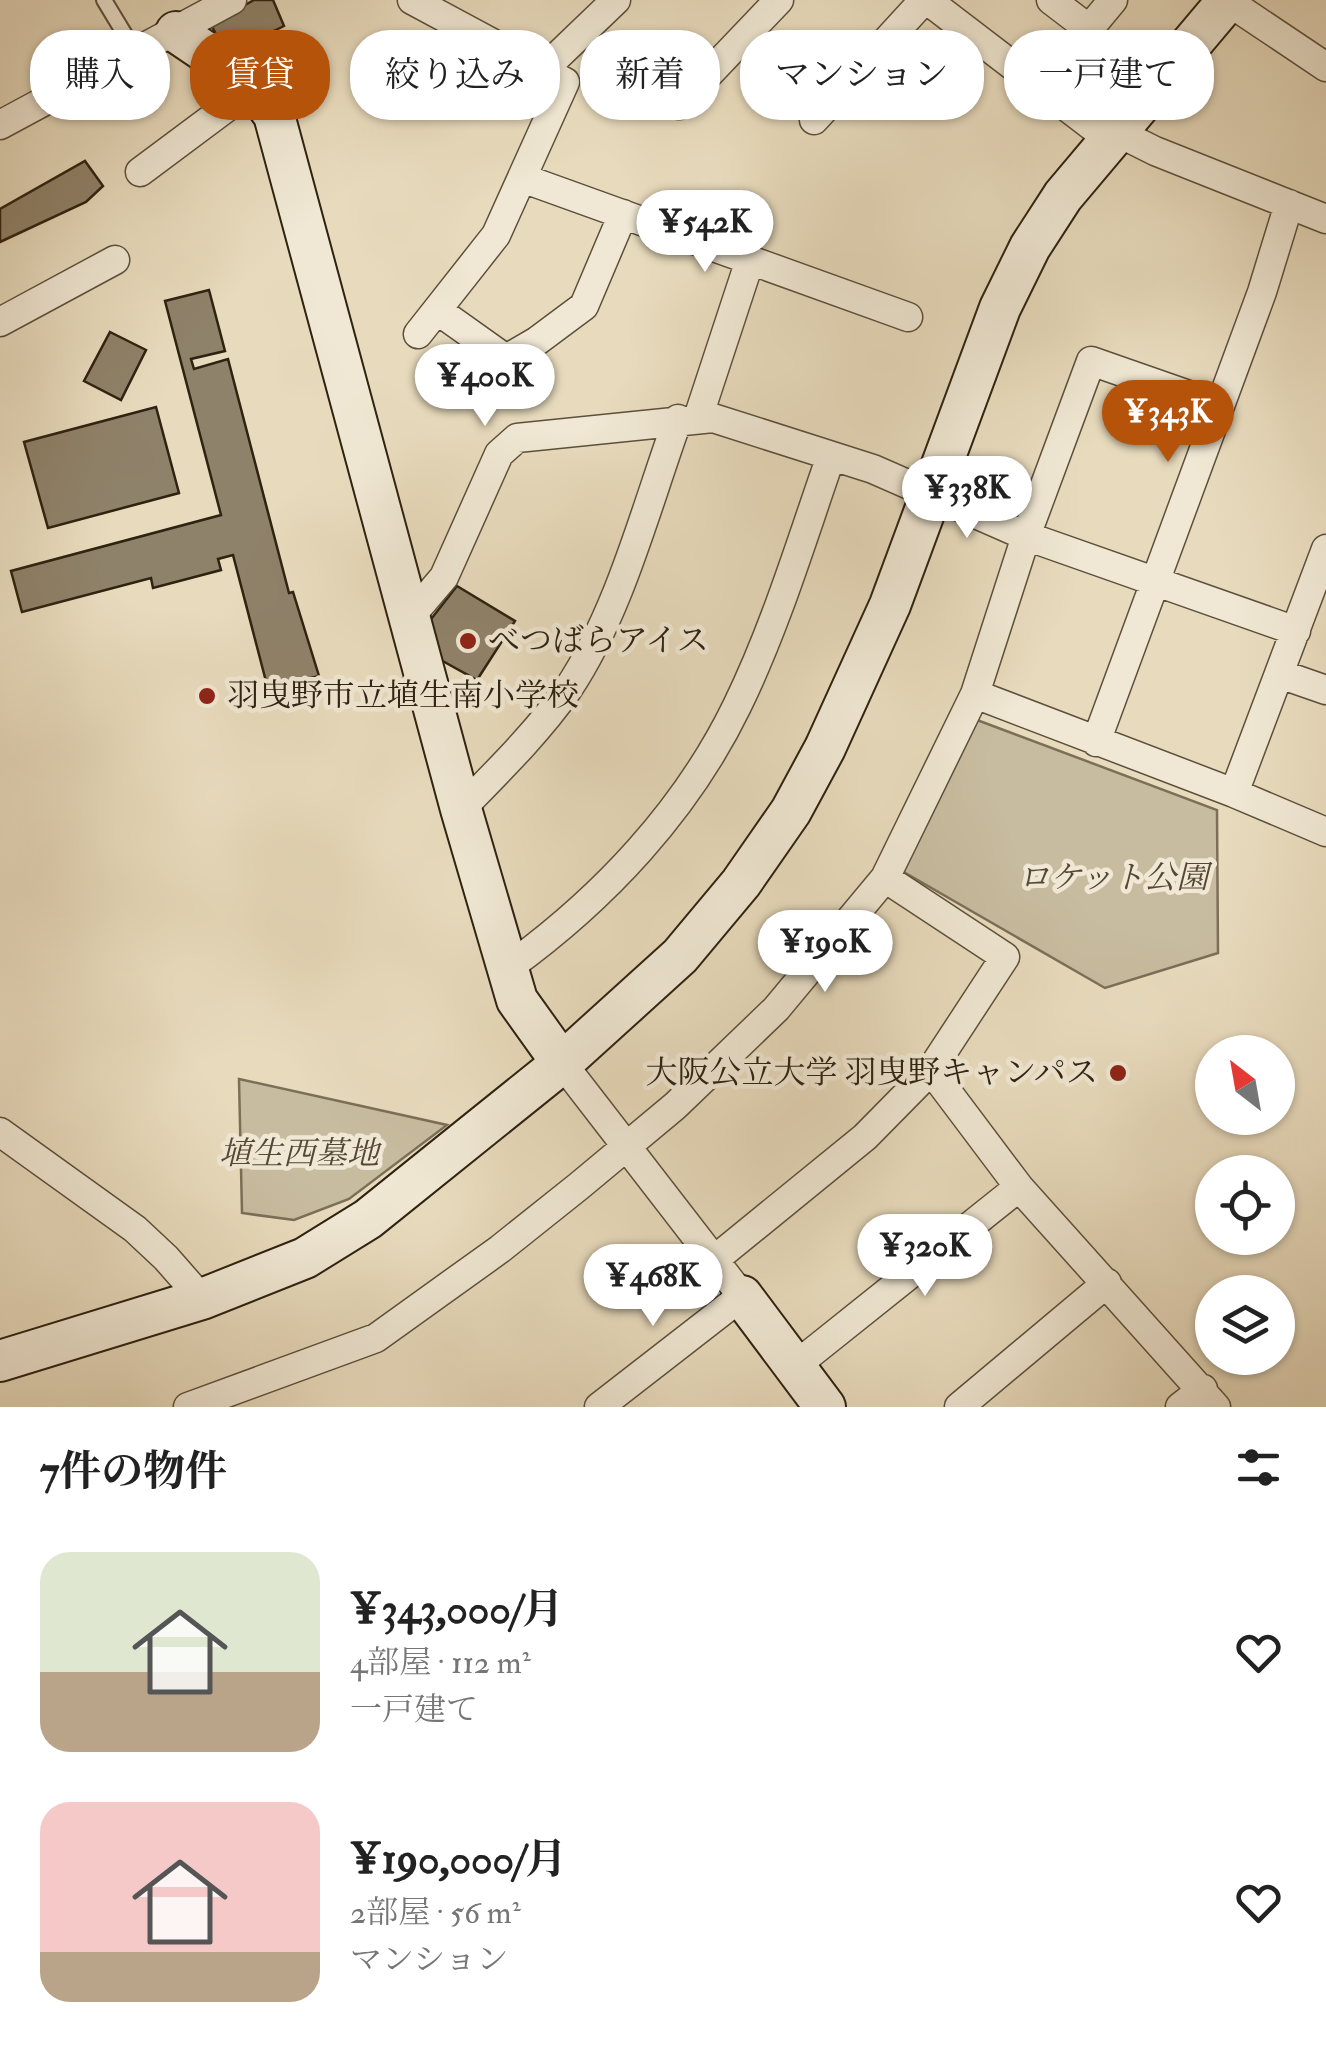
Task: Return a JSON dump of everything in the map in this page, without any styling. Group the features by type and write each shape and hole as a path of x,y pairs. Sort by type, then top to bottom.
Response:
{"street":[{"path":"170,35 232,0"},
{"path":"412,0 468,30"},
{"path":"560,54 616,0"},
{"path":"720,62 780,0"},
{"path":"898,30 926,0 1113,136 1326,219"},
{"path":"1050,0 1090,29 1113,0"},
{"path":"0,1361 202,1299 305,1258 368,1219 562,1063 680,956 741,884 791,811 857,683 1000,308 1030,247 1063,196 1227,0 1326,66"},
{"path":"176,32 190,42"},
{"path":"3,118 30,105"},
{"path":"140,172 210,120"},
{"path":"276,120 312,267 461,810 518,1000 742,1296 810,1394 1019,1186"},
{"path":"418,334 496,235 549,120"},
{"path":"522,178 908,317"},
{"path":"1096,742 1262,292 1289,204"},
{"path":"437,310 506,359 538,341 584,306 623,214"},
{"path":"0,322 114,260"},
{"path":"461,810 531,737 569,687 606,620 750,260"},
{"path":"188,1407 376,1338 500,1249 675,1106 776,1008 885,878 975,694 1026,536 1091,361 1220,406"},
{"path":"410,617 444,577 500,454 517,438 713,418 832,456 1026,536 1296,631"},
{"path":"509,967 560,931 618,874 670,814 705,760 736,708 763,647 832,456"},
{"path":"1234,793 1326,551"},
{"path":"1280,674 1326,690"},
{"path":"975,694 1326,832"},
{"path":"714,1260 865,1137 931,1070 1005,957 885,878"},
{"path":"931,1070 1019,1186 1209,1398 1180,1407"},
{"path":"0,1132 135,1229 202,1299"},
{"path":"960,1407 1106,1283"},
{"path":"600,1407 742,1296"}],"lane":[{"path":"104,0 123,30"}],"green space":[{"name":"ロケット公園","path":"977,720 1217,810 1218,953 1105,988 902,871"},
{"name":"埴生西墓地","path":"239,1079 447,1125 349,1199 294,1220 242,1213"}],"building":[{"path":"254,0 273,0 284,26 276,30 214,30 211,24"},
{"path":"85,161 103,186 86,202 0,242 0,209"},
{"path":"209,290 225,351 191,359 194,369 228,359 289,593 293,592 319,676 268,689 233,555 218,559 221,570 153,588 151,578 22,612 11,571 221,515 165,301"},
{"path":"110,332 146,350 121,400 84,381"},
{"path":"156,407 179,493 48,528 24,442"},
{"name":"べつばらアイス","path":"457,586 515,621 477,680 439,659 428,623"}],"place":[{"name":"べつばらアイス","path":"468,641"},
{"name":"羽曳野市立埴生南小学校","path":"207,696"},
{"name":"大阪公立大学 羽曳野キャンパス","path":"1118,1073"}]}
